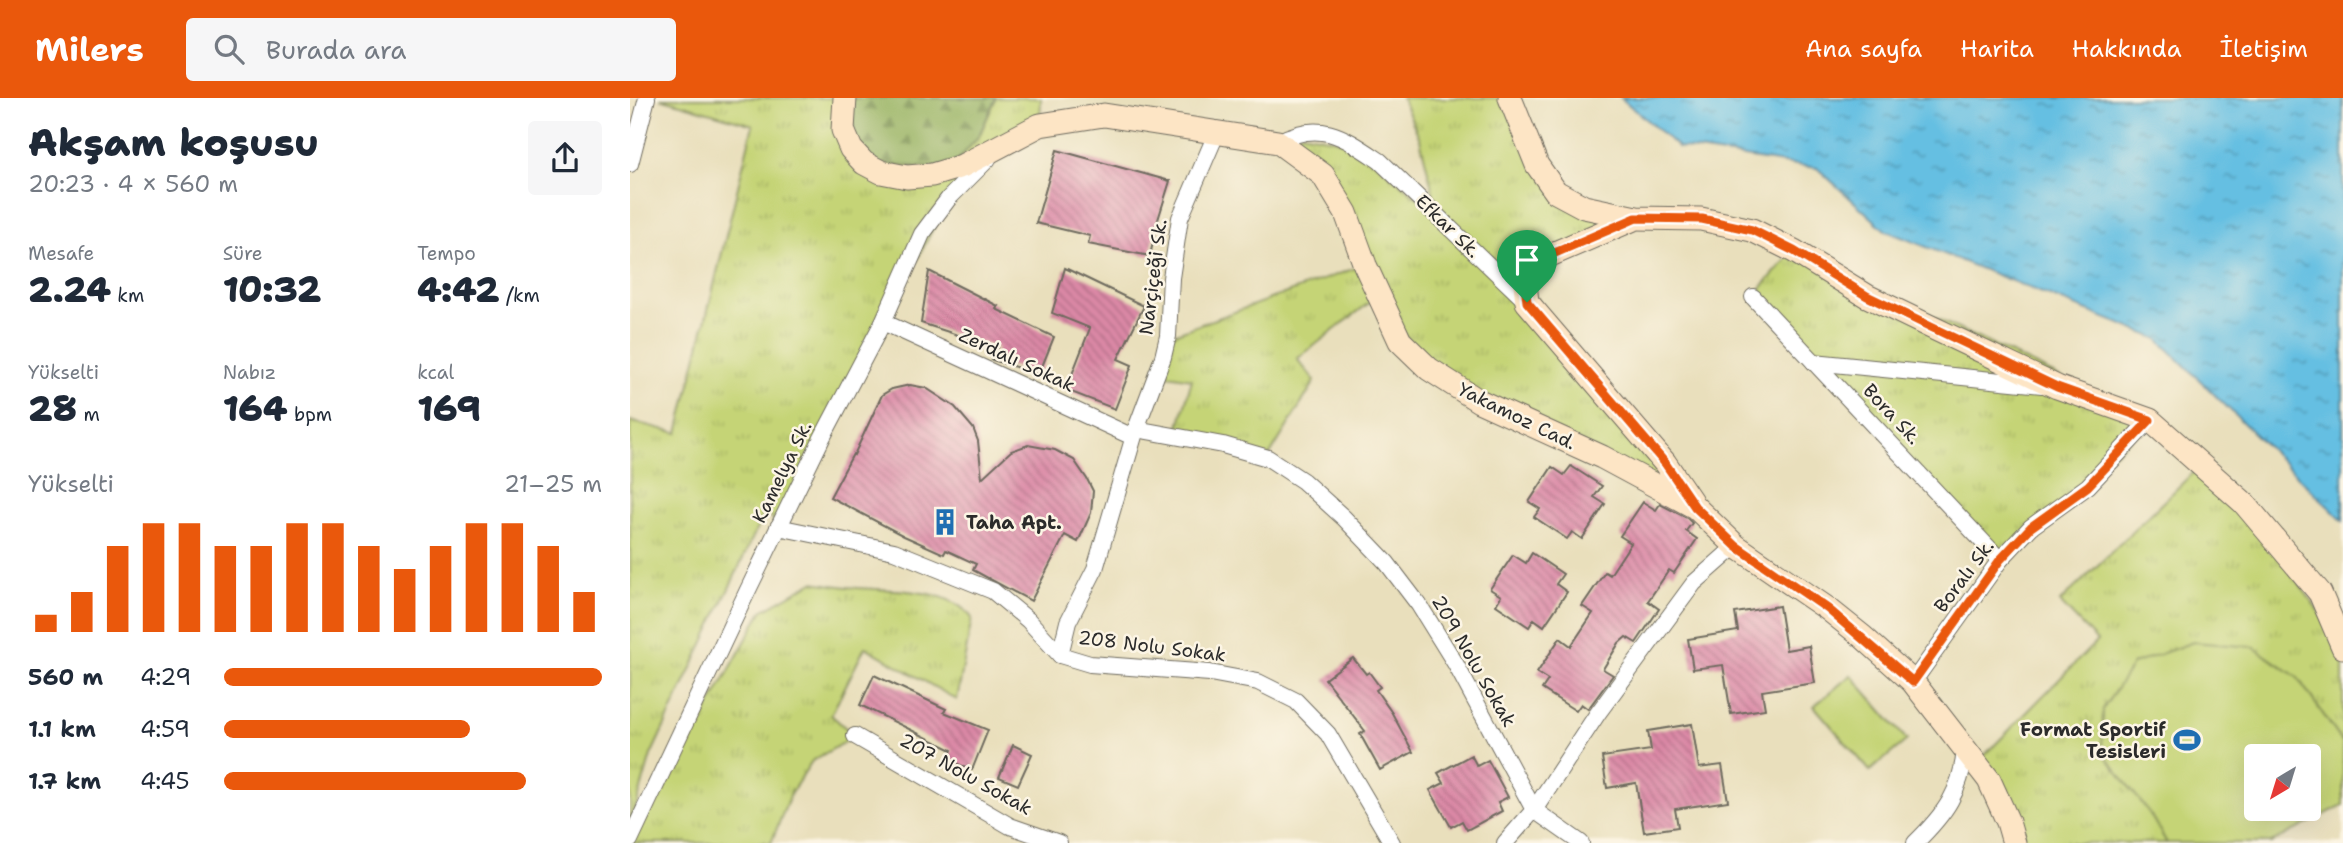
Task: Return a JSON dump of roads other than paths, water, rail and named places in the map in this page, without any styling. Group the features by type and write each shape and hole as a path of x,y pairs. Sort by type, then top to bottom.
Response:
{"street":[{"name":"Yakamoz Cad.","path":"845,98 843,130 851,149 864,163 881,172 906,177 932,175 962,166 1040,125 1104,116 1278,142 1322,175 1346,213 1364,265 1401,341 1429,369 1479,401 1602,457 1695,507 1736,546 1828,609 1913,682 1989,780 2008,822 2014,843"},
{"path":"1510,98 1537,165 1556,192 1584,207 1636,218 1702,219 1752,230 1794,251 1867,296 2057,387 2150,420 2244,503 2320,593 2343,646"},
{"path":"630,164 641,101"},
{"name":"Efkar Sk.","path":"1278,142 1296,132 1321,131 1353,143 1380,161 1527,302 1665,463 1695,507"},
{"name":"Narçiçeği Sk.","path":"1135,433 1168,336 1171,278 1180,218 1217,132"},
{"name":"Kamelya Sk.","path":"630,840 778,527 883,322 922,234 949,198 1002,144"},
{"path":"1527,302 1525,284 1541,259 1636,218"},
{"name":"Bora Sk.","path":"1753,297 2000,560"},
{"name":"Zerdalı Sokak","path":"883,322 1135,433"},
{"path":"1814,362 2057,387"},
{"name":"Boralı Sk.","path":"1913,682 2000,560 2031,527 2088,486 2150,420"},
{"path":"1060,655 1068,622 1095,569 1135,433"},
{"name":"209 Nolu Sokak","path":"1135,433 1223,445 1268,458 1303,481 1344,518 1387,563 1419,605 1455,663 1534,810"},
{"name":"208 Nolu Sokak","path":"778,527 894,551 993,591 1028,620 1060,655 1090,664 1210,673 1258,682 1296,701 1328,734 1392,843"},
{"path":"1505,843 1534,810 1598,713 1694,583 1736,546"},
{"name":"207 Nolu Sokak","path":"855,736 1010,826 1059,843"},
{"path":"1915,843 1941,818 1964,769 1965,748"},
{"path":"1534,810 1581,843"}],"water":[{"path":"1621,98 2343,98 2343,521 2158,339 1886,231 1817,168 1678,147"}],"place":[{"name":"Taha Apt.","path":"945,522"},
{"name":"Format Sportif Tesisleri","path":"2187,740"}]}
